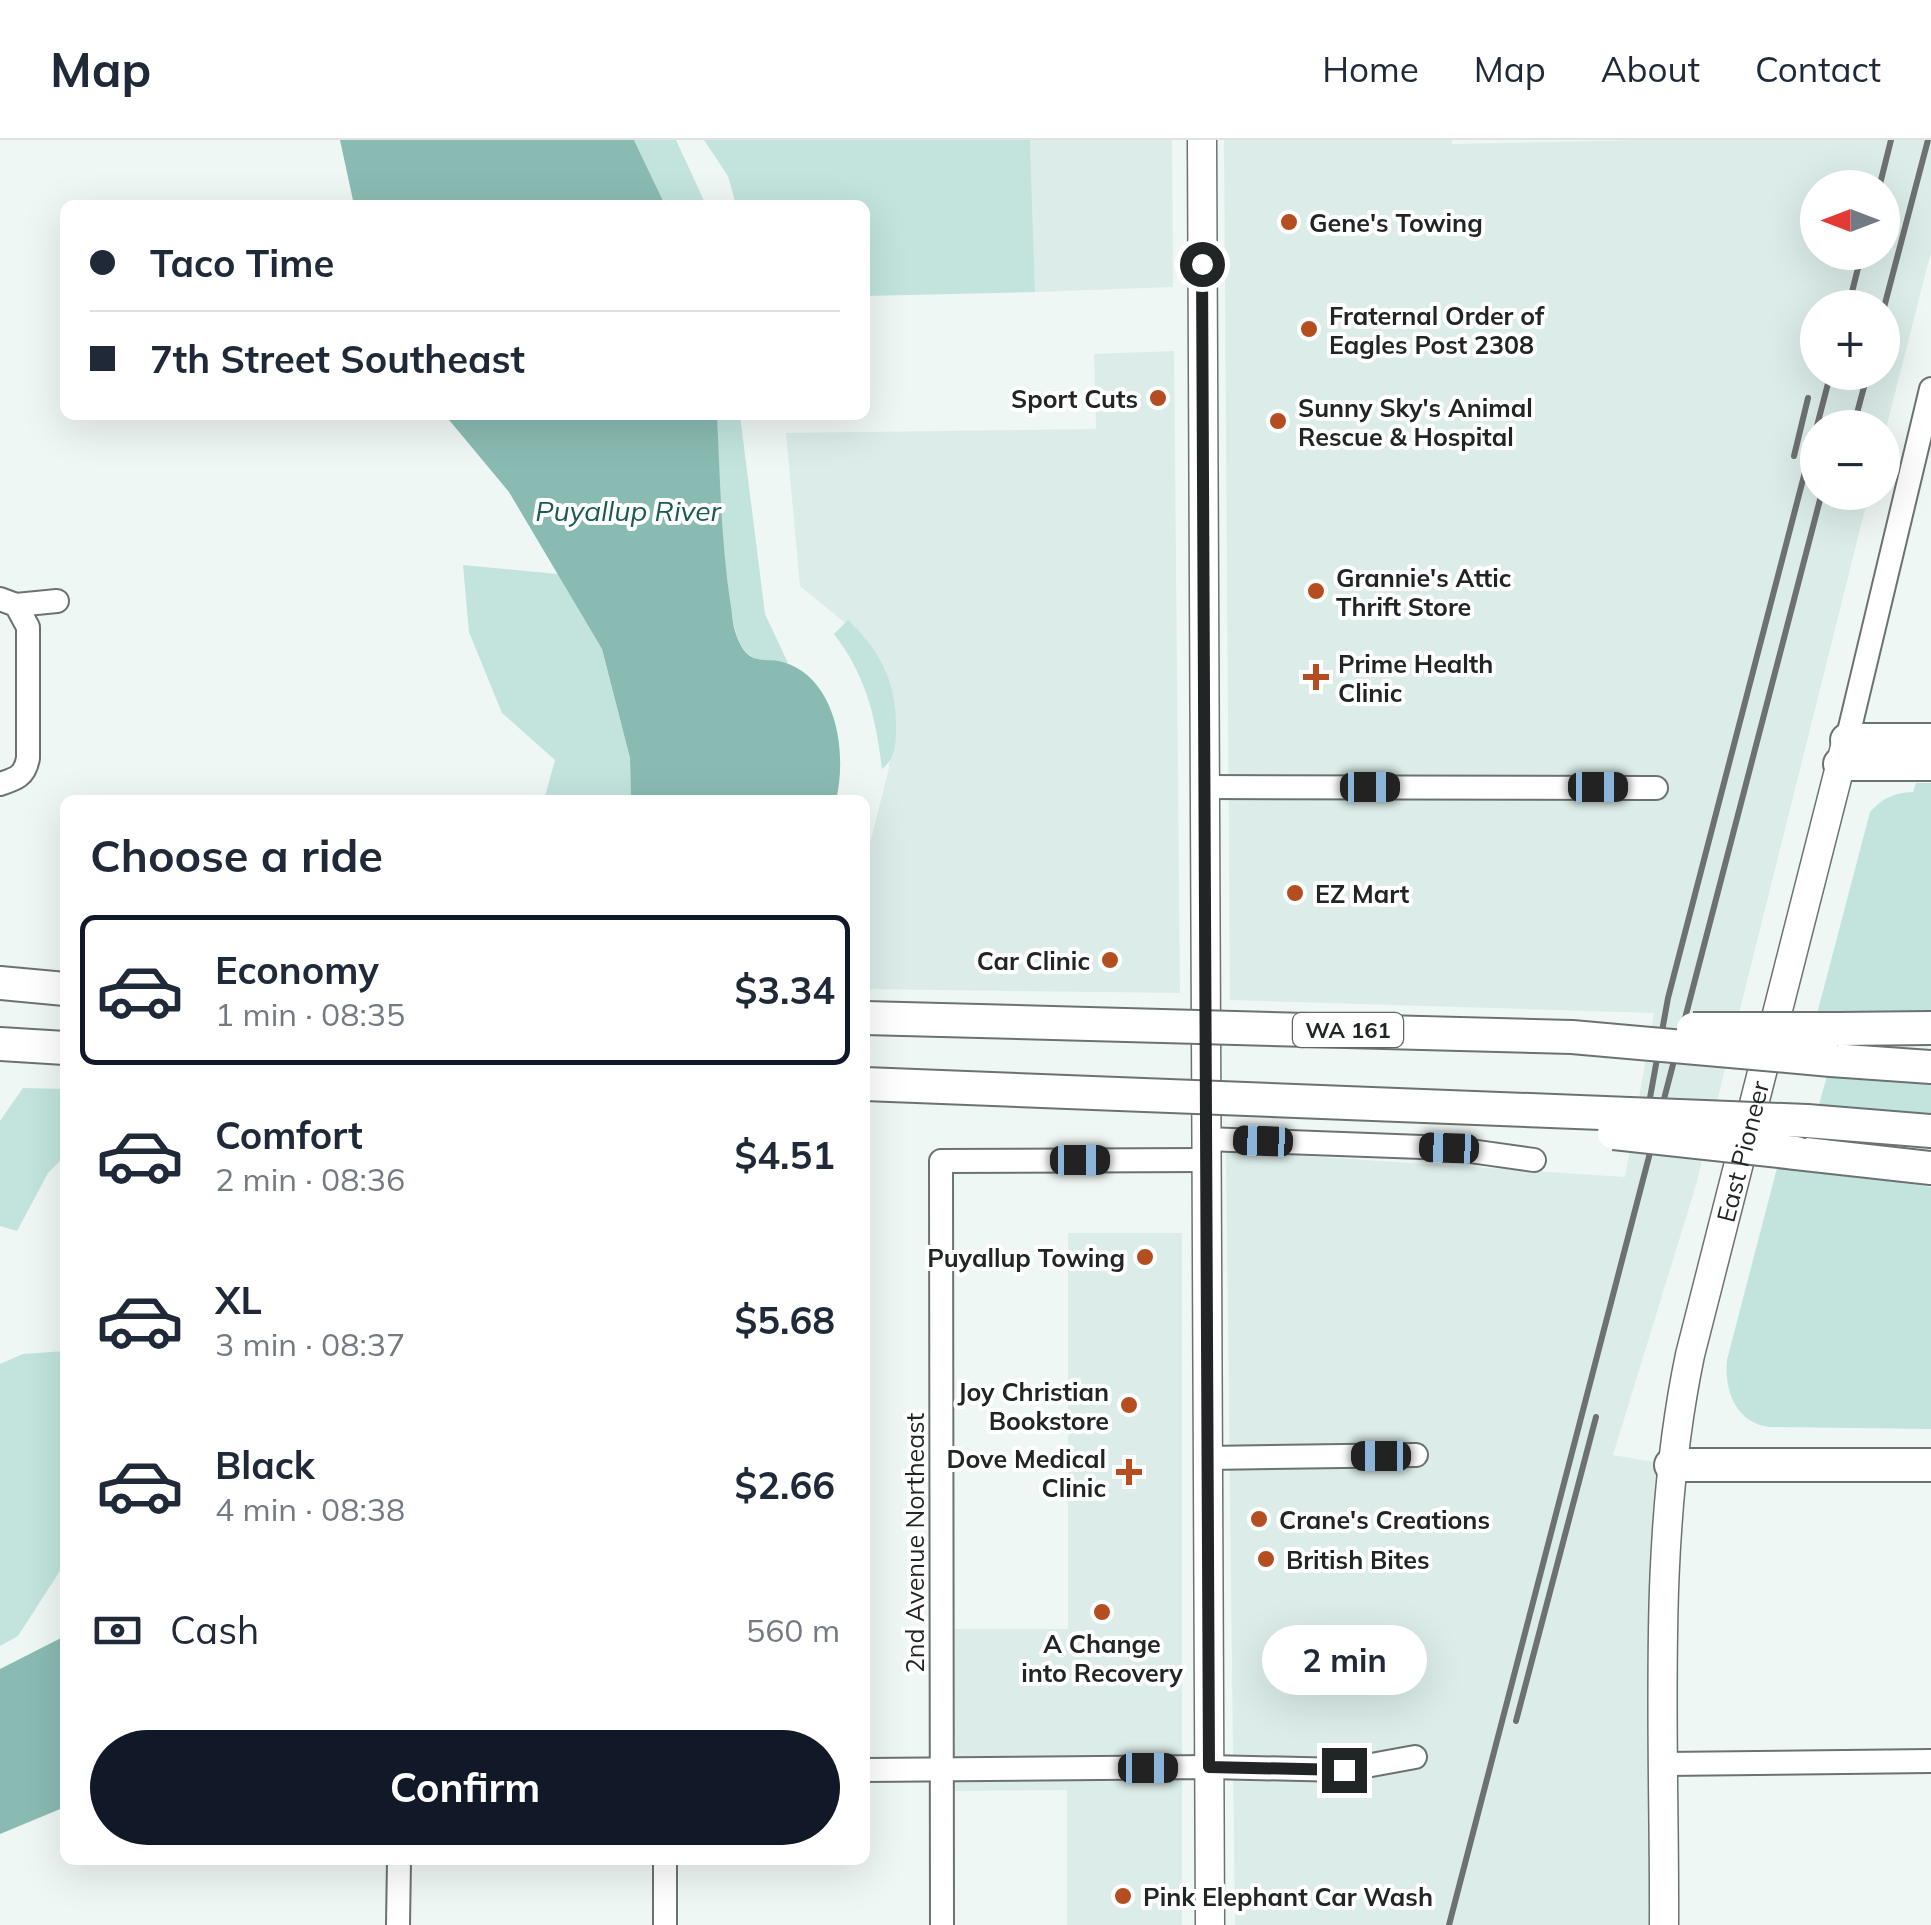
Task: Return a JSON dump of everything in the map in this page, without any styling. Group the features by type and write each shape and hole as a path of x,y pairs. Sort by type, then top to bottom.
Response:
{"highway":[{"path":"1843,752 1931,740"},
{"path":"1843,752 1931,764"},
{"path":"0,983 60,988"},
{"name":"WA 161","path":"870,1018 1834,1044 1931,1067"},
{"path":"1834,1044 1931,1028"},
{"path":"0,1044 60,1048"},
{"path":"870,1084 1806,1121 1931,1131"},
{"path":"1366,1102 1931,1168"},
{"path":"1672,1455 1931,1446"},
{"path":"1672,1455 1931,1465"}],"main road":[{"path":"1202,140 1210,1925"},
{"name":"East Pioneer","path":"1664,1925 1666,1552 1672,1455 1690,1355 1843,752"}],"street":[{"name":"East Pioneer","path":"1843,752 1931,389"},
{"path":"8,602 57,601"},
{"path":"8,602 28,627 28,758 11,780"},
{"path":"1204,787 1656,788"},
{"path":"1206,1150 1449,1148 1534,1160"},
{"name":"2nd Avenue Northeast","path":"942,1925 941,1161 1206,1150"},
{"path":"1207,1458 1416,1456"},
{"path":"870,1770 1344,1770 1415,1757"},
{"path":"1664,1764 1931,1761"},
{"path":"398,1925 399,1865"},
{"path":"665,1865 665,1925"}],"shaded area":[{"path":"634,140 676,140 704,200 663,200"},
{"path":"704,140 1030,140 1035,292 870,296 870,200 735,200 728,176"},
{"path":"1030,140 1172,140 1173,287 1035,292"},
{"path":"1224,140 1452,140 1452,144 1931,140 1931,252 1900,373 1900,290 1800,290 1800,390 1896,390 1891,410 1800,410 1800,510 1865,510 1696,1185 1613,1455 1671,1465 1664,1925 1235,1925 1226,1151 1625,1177 1654,1013 1230,1000"},
{"path":"1174,351 1180,993 870,989 870,843 889,768 892,702 855,631 800,586 786,433 1096,429 1094,354"},
{"path":"717,420 741,420 765,614 788,663 754,658 745,651 730,608 722,539"},
{"path":"463,565 558,574 602,649 630,758 631,795 545,795 555,760 502,713 469,632"},
{"path":"848,620 877,655 893,695 895,744 893,755 882,769 868,698 854,665 834,634"},
{"path":"1916,783 1931,783 1931,1019 1817,1014 1870,812 1889,797 1913,792"},
{"path":"1827,1076 1931,1083 1931,1113 1818,1108"},
{"path":"23,1088 60,1089 60,1161 48,1173 17,1231 0,1226 0,1121"},
{"path":"1778,1164 1931,1187 1931,1429 1769,1427 1748,1419 1735,1404 1728,1383 1727,1360"},
{"path":"1068,1233 1182,1233 1182,1925 1067,1925 1067,1790 955,1791 955,1629 1068,1629"},
{"path":"60,1351 60,1571 18,1636 0,1646 0,1364 23,1354"}],"water":[{"path":"340,140 634,140 663,200 353,200"},
{"name":"Puyallup River","path":"449,420 717,420 721,508 735,631 751,657 789,664 819,687 839,742 837,795 631,795 630,758 602,649 509,492"},
{"path":"60,1639 60,1809 0,1834 0,1669"}],"railway":[{"path":"1884,170 1891,140"},
{"path":"1889,290 1928,140"},
{"path":"1852,290 1858,270"},
{"path":"1646,1120 1668,998 1826,390"},
{"path":"1858,410 1863,390"},
{"path":"1794,456 1808,398"},
{"path":"1449,1925 1817,510"},
{"path":"1516,1721 1596,1417"}],"place":[{"name":"Gene's Towing","path":"1289,222"},
{"name":"Fraternal Order of Eagles Post 2308","path":"1309,329"},
{"name":"Sport Cuts","path":"1158,398"},
{"name":"Sunny Sky's Animal Rescue & Hospital","path":"1278,421"},
{"name":"Grannie's Attic Thrift Store","path":"1316,591"},
{"name":"Prime Health Clinic","path":"1316,677"},
{"name":"EZ Mart","path":"1295,893"},
{"name":"Car Clinic","path":"1110,960"},
{"name":"Puyallup Towing","path":"1145,1257"},
{"name":"Joy Christian Bookstore","path":"1129,1405"},
{"name":"Dove Medical Clinic","path":"1129,1472"},
{"name":"Crane's Creations","path":"1259,1519"},
{"name":"British Bites","path":"1266,1559"},
{"name":"A Change into Recovery","path":"1102,1612"},
{"name":"Pink Elephant Car Wash","path":"1123,1896"}],"route":[{"path":"1202,264 1209,1767 1344,1770"}]}
